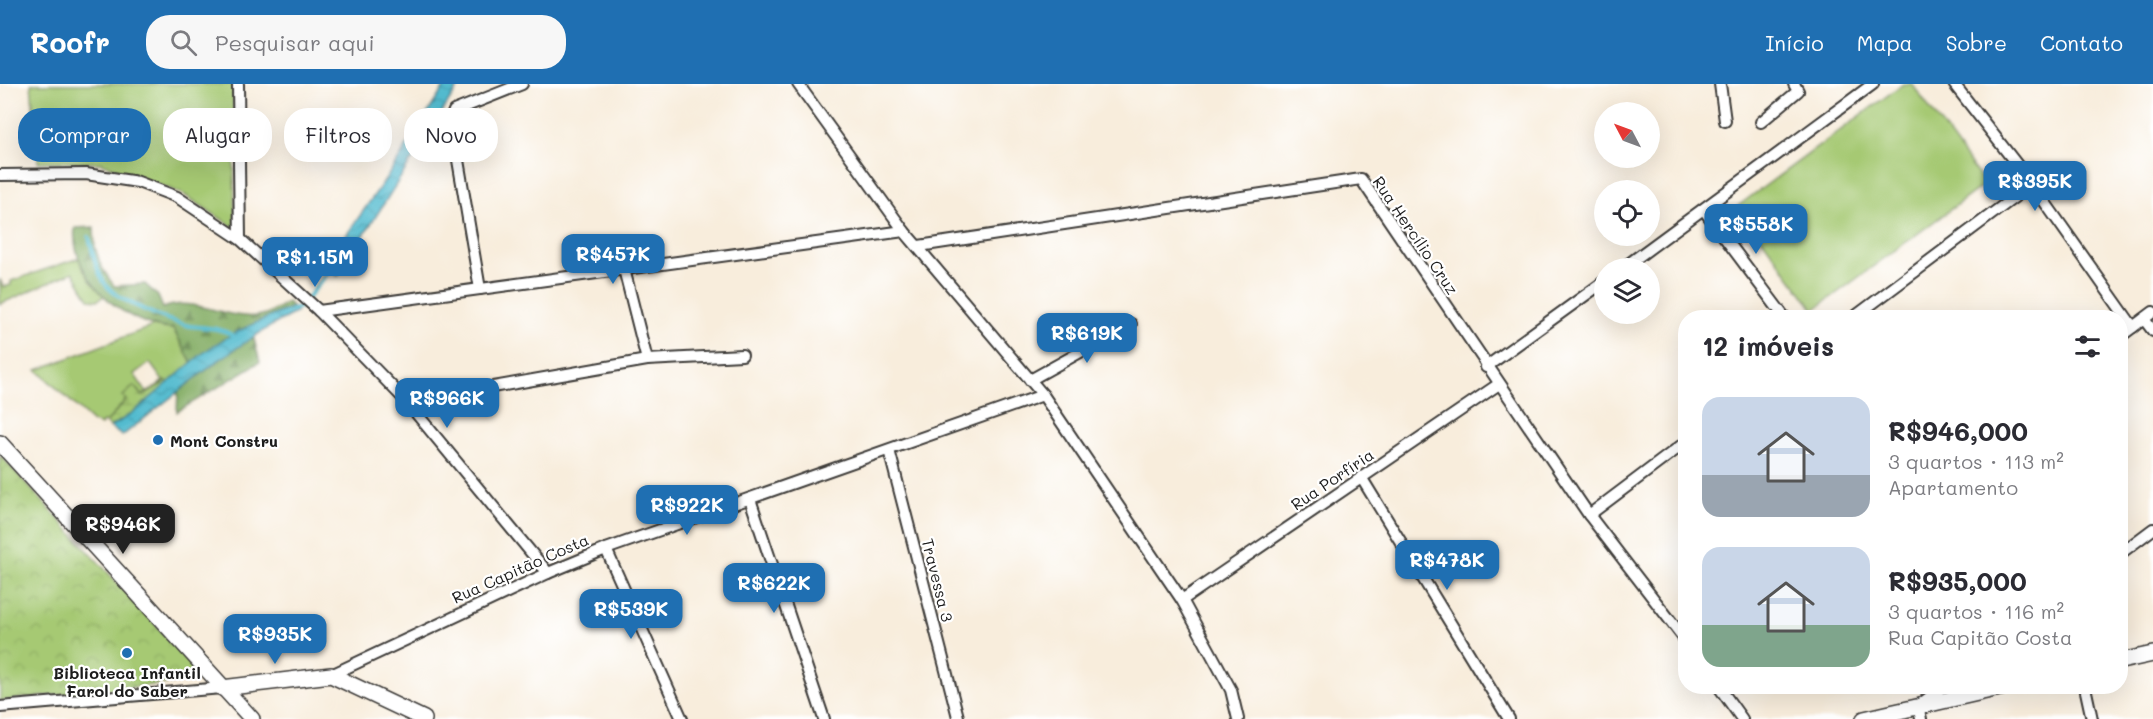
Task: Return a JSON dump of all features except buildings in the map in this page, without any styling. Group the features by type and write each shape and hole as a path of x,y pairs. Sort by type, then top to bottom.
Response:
{"street":[{"path":"238,84 240,239"},
{"path":"480,289 451,119 454,111 463,105 522,84"},
{"path":"798,84 904,231 1043,395 1182,600 1231,690 1238,719"},
{"path":"1720,84 1725,121"},
{"path":"1761,122 1798,91 1794,84"},
{"path":"1637,258 1873,84"},
{"path":"1954,84 2032,184 2121,310"},
{"path":"0,175 86,174 138,182 177,197 240,239 318,310 407,402 548,573"},
{"name":"Rua Hercílio Cruz","path":"919,246 1361,179 1588,515 1678,631"},
{"path":"1864,310 2032,184"},
{"path":"1704,210 1779,310"},
{"path":"318,310 904,231"},
{"path":"624,269 647,360"},
{"path":"1486,367 1594,289"},
{"path":"2128,331 2153,312"},
{"path":"2144,319 2153,331"},
{"path":"2128,320 2133,327"},
{"path":"1030,380 1131,324"},
{"path":"407,402 647,360 742,355"},
{"name":"Rua Porfíria","path":"1182,600 1499,384"},
{"name":"Rua Capitão Costa","path":"0,707 222,688 331,675 548,573 606,549 1043,395"},
{"path":"0,444 252,719"},
{"path":"1588,515 1678,448"},
{"name":"Travessa 3","path":"890,450 958,717"},
{"path":"1361,477 1509,719"},
{"path":"750,499 824,719"},
{"path":"2128,548 2153,530"},
{"path":"606,549 682,719"},
{"path":"2128,659 2153,654"},
{"path":"331,675 424,719"},
{"path":"1724,694 1742,719"},
{"path":"1920,712 1937,694"},
{"path":"1864,719 1920,712 1980,694"},
{"path":"2087,694 2092,719"}],"green space":[{"path":"31,84 233,84 233,108 163,108 163,162 234,162 235,228 183,194 101,163 38,162 151,162 151,108 33,108"},
{"path":"1903,84 1912,84 1985,184 1814,310 1738,206"},
{"path":"94,227 95,247 101,266 114,286 145,284 158,296 163,308 187,304 250,316 265,314 288,302 293,307 253,324 192,363 173,329 155,326 137,319 104,296 91,281 81,264 76,246 75,228"},
{"path":"79,258 90,280 104,296 98,300 89,299 73,272 0,304 0,279 3,287 11,285 11,281"},
{"path":"153,326 173,329 192,363 169,383 166,381 148,392 163,381 150,363 134,374 147,393 142,396 134,386 126,400 106,423 103,422 101,425 93,422 37,370"},
{"path":"253,335 260,362 177,412 178,391 211,363"},
{"path":"166,381 169,383 129,416 110,427 106,423 126,400 123,396 134,386 142,396"},
{"path":"0,455 193,665 195,675 191,681 0,701"}],"water":[{"path":"446,84 460,84 445,108 431,108"},
{"path":"404,150 404,162 410,162 338,276 324,267"},
{"path":"293,307 297,312 227,354 122,436 110,427 136,410 217,343"}],"waterway":[{"path":"89,237 95,262 103,280 121,298 170,320 190,326 219,330 234,337"},
{"path":"292,310 300,307 332,268"}],"place":[{"name":"Mont Constru","path":"158,440"},
{"name":"Biblioteca Infantil Farol do Saber","path":"127,653"}]}
